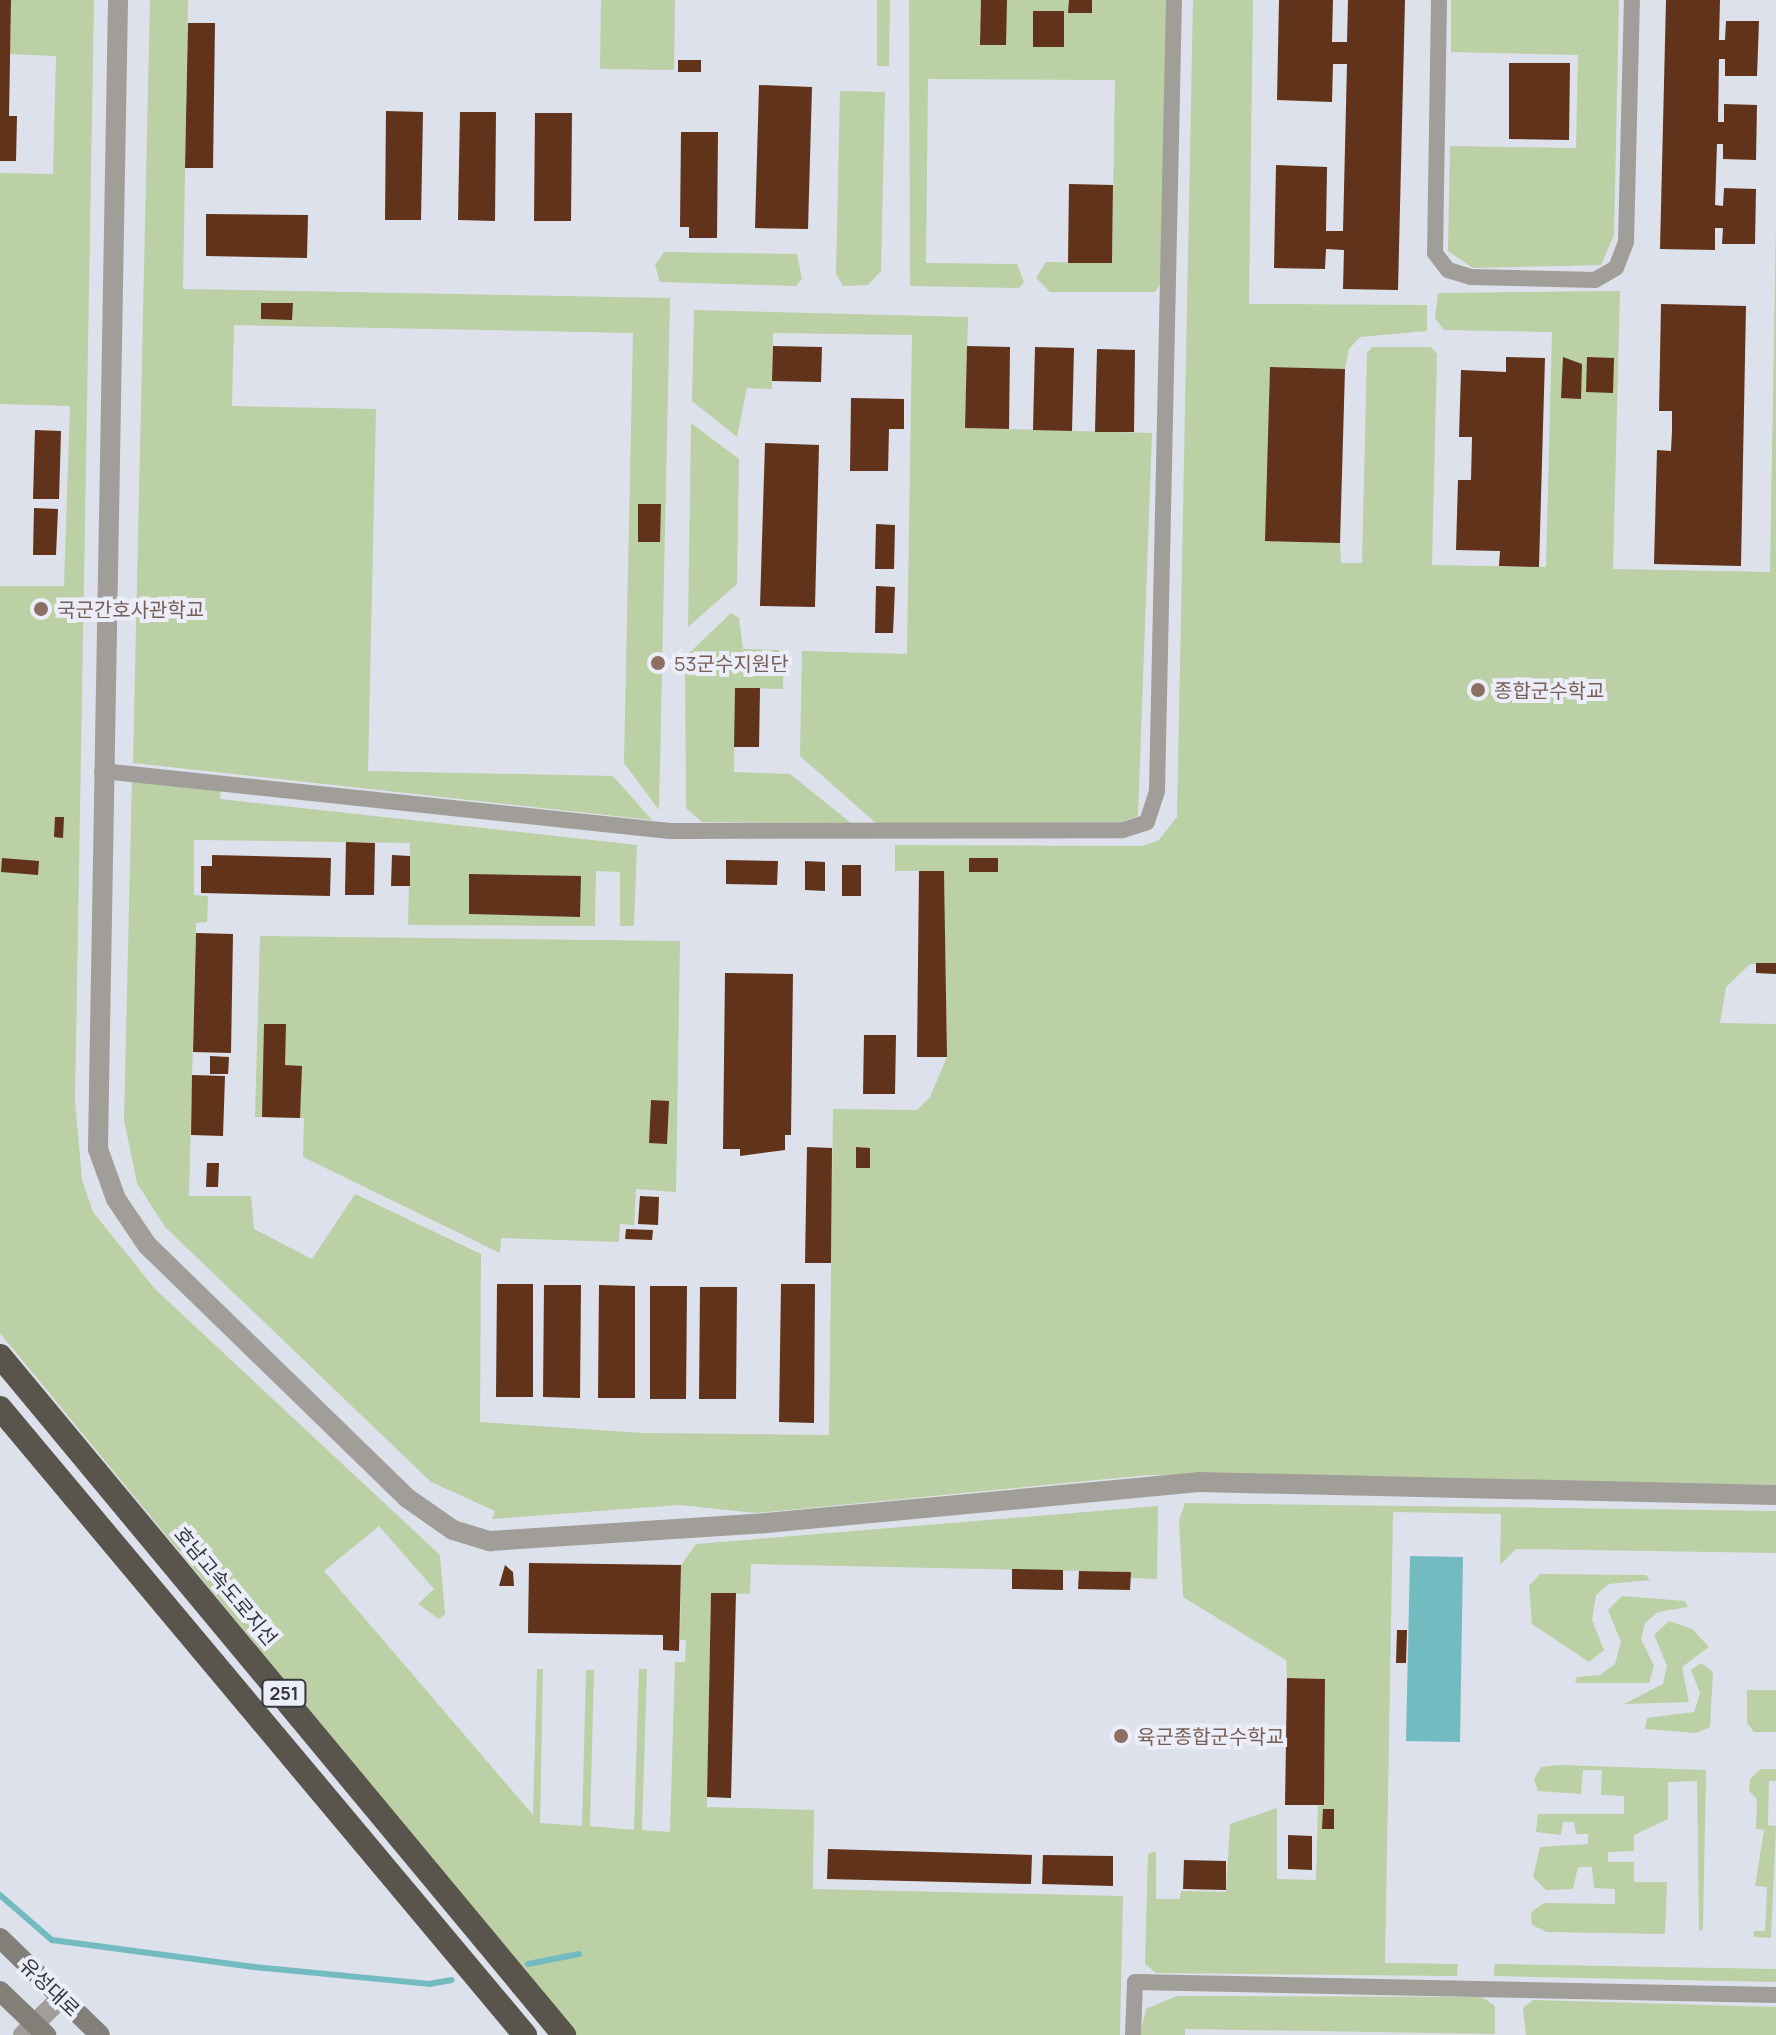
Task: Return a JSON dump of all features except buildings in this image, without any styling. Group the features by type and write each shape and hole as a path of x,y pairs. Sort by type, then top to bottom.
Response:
{"highway":[{"name":"호남고속도로지선","path":"0,1356 564,2035"},
{"name":"251","path":"0,1408 525,2035"}],"main road":[{"name":"유성대로","path":"0,1938 100,2035"},
{"name":"유성대로","path":"0,1991 35,2031"}],"street":[{"path":"118,0 95,1100 98,1149 116,1199 157,1255 407,1498 453,1530 490,1541 766,1523 1198,1482 1776,1495"},
{"path":"102,771 670,831 1123,830 1147,822 1157,791 1174,0"},
{"path":"1439,0 1435,253 1448,270 1471,277 1595,280 1616,268 1626,242 1632,0"},
{"path":"1133,2035 1135,1982 1776,1995"},
{"path":"35,2031 61,1998"}],"green space":[{"path":"11,0 94,0 75,1101 82,1180 93,1212 155,1289 440,1555 445,1614 439,1619 418,1604 434,1589 379,1526 324,1571 533,1815 537,1669 543,1669 540,1823 582,1826 586,1670 594,1670 590,1826 634,1830 639,1669 647,1669 642,1830 670,1832 675,1662 685,1662 686,1640 680,1640 681,1565 696,1544 1158,1506 1157,1579 1131,1578 1130,1572 751,1564 750,1594 711,1593 707,1807 814,1810 813,1889 1123,1896 1120,2035 576,2035 0,1333 0,586 64,586 70,406 0,404 0,173 53,174 56,56 10,54"},
{"path":"150,0 188,0 183,289 670,298 659,810 624,763 633,333 234,325 232,406 376,409 368,771 613,776 652,820 133,763"},
{"path":"601,0 675,0 674,70 600,69"},
{"path":"877,0 890,0 889,66 877,66"},
{"path":"909,0 1167,0 1163,279 1155,292 1050,292 1036,278 1046,262 1112,263 1115,80 928,79 926,263 1017,264 1024,282 1019,288 910,286"},
{"name":"종합군수학교","path":"1193,0 1253,0 1249,304 1427,305 1427,331 1360,337 1349,349 1345,369 1270,367 1266,541 1340,543 1341,563 1362,563 1367,353 1372,347 1431,347 1437,354 1432,565 1546,567 1552,332 1444,330 1435,318 1438,293 1620,291 1613,569 1770,572 1776,219 1776,963 1750,964 1726,987 1720,1023 1776,1024 1776,1485 1149,1475 756,1513 679,1505 492,1519 495,1511 431,1482 165,1227 137,1183 124,1120 132,779 221,789 220,799 637,845 634,926 620,926 620,872 596,871 595,926 408,925 410,843 194,840 194,895 208,896 207,922 196,923 189,1196 251,1196 254,1229 312,1259 355,1194 481,1254 480,1422 642,1433 829,1435 833,1109 917,1110 930,1097 947,1057 944,871 895,871 895,845 1141,846 1158,841 1177,817"},
{"path":"1451,0 1619,0 1614,235 1601,265 1473,268 1448,251 1450,146 1576,148 1578,55 1451,52"},
{"path":"840,91 885,92 881,271 868,285 843,286 836,274"},
{"path":"664,252 797,254 802,279 796,286 660,282 655,265"},
{"path":"694,310 968,317 965,428 1152,433 1138,816 1121,822 878,825 800,756 802,651 907,654 912,335 773,333 772,389 747,388 737,437 692,401"},
{"path":"691,423 739,459 737,584 688,627"},
{"path":"731,613 739,618 743,649 784,650 783,689 735,688 734,772 790,774 851,823 702,822 686,808 685,657"},
{"path":"260,936 680,941 676,1192 636,1189 634,1225 620,1224 619,1242 501,1238 500,1253 303,1157 304,1118 255,1117"},
{"path":"1185,1503 1776,1511 1776,1553 1516,1549 1500,1565 1501,1514 1393,1512 1385,1963 1458,1964 1457,1976 1156,1973 1145,1964 1148,1854 1156,1851 1156,1899 1180,1899 1181,1891 1226,1892 1230,1824 1277,1808 1277,1879 1316,1880 1318,1806 1324,1805 1325,1679 1287,1678 1286,1660 1183,1597 1179,1520"},
{"path":"1540,1574 1646,1575 1650,1580 1609,1584 1596,1595 1592,1620 1604,1650 1589,1662 1532,1624 1529,1586"},
{"path":"1622,1596 1685,1601 1688,1607 1658,1612 1645,1623 1641,1639 1654,1666 1649,1683 1575,1683 1577,1677 1600,1675 1615,1664 1621,1642 1608,1610"},
{"path":"1669,1621 1692,1629 1709,1647 1682,1667 1689,1702 1624,1704 1663,1684 1667,1666 1654,1635"},
{"path":"1701,1663 1713,1672 1710,1727 1696,1733 1645,1729 1647,1718 1694,1712 1700,1693 1691,1670"},
{"path":"1747,1690 1776,1690 1776,1732 1754,1732 1747,1723"},
{"path":"1541,1767 1706,1770 1703,1929 1699,1931 1697,1781 1668,1782 1668,1819 1634,1835 1634,1851 1608,1852 1608,1862 1634,1862 1634,1882 1667,1882 1665,1934 1547,1932 1532,1925 1531,1912 1544,1903 1615,1904 1615,1889 1594,1888 1592,1867 1578,1867 1573,1889 1546,1890 1533,1877 1540,1847 1588,1844 1588,1834 1576,1834 1574,1822 1563,1822 1561,1835 1536,1832 1538,1814 1624,1814 1624,1796 1601,1795 1602,1770 1583,1770 1581,1794 1538,1791 1534,1779"},
{"path":"1761,1769 1776,1769 1776,1781 1769,1781 1768,1825 1776,1826 1771,1938 1754,1937 1754,1931 1765,1931 1767,1887 1755,1886 1764,1830 1756,1829 1757,1799 1749,1791 1750,1779"},
{"path":"1495,1964 1776,1969 1776,1982 1494,1976"},
{"path":"1177,1996 1482,1997 1495,2006 1495,2034 1185,2029 1185,2035 1140,2035 1146,2009"},
{"path":"1533,2000 1776,2007 1776,2035 1526,2035 1523,2008"}],"water":[{"path":"1410,1556 1463,1557 1460,1742 1406,1741"}],"waterway":[{"path":"0,1895 52,1940 254,1967 429,1984 452,1980"},
{"path":"528,1964 579,1954"}],"place":[{"name":"국군간호사관학교","path":"41,609"},
{"name":"53군수지원단","path":"658,663"},
{"name":"종합군수학교","path":"1478,690"},
{"name":"육군종합군수학교","path":"1121,1736"}]}
